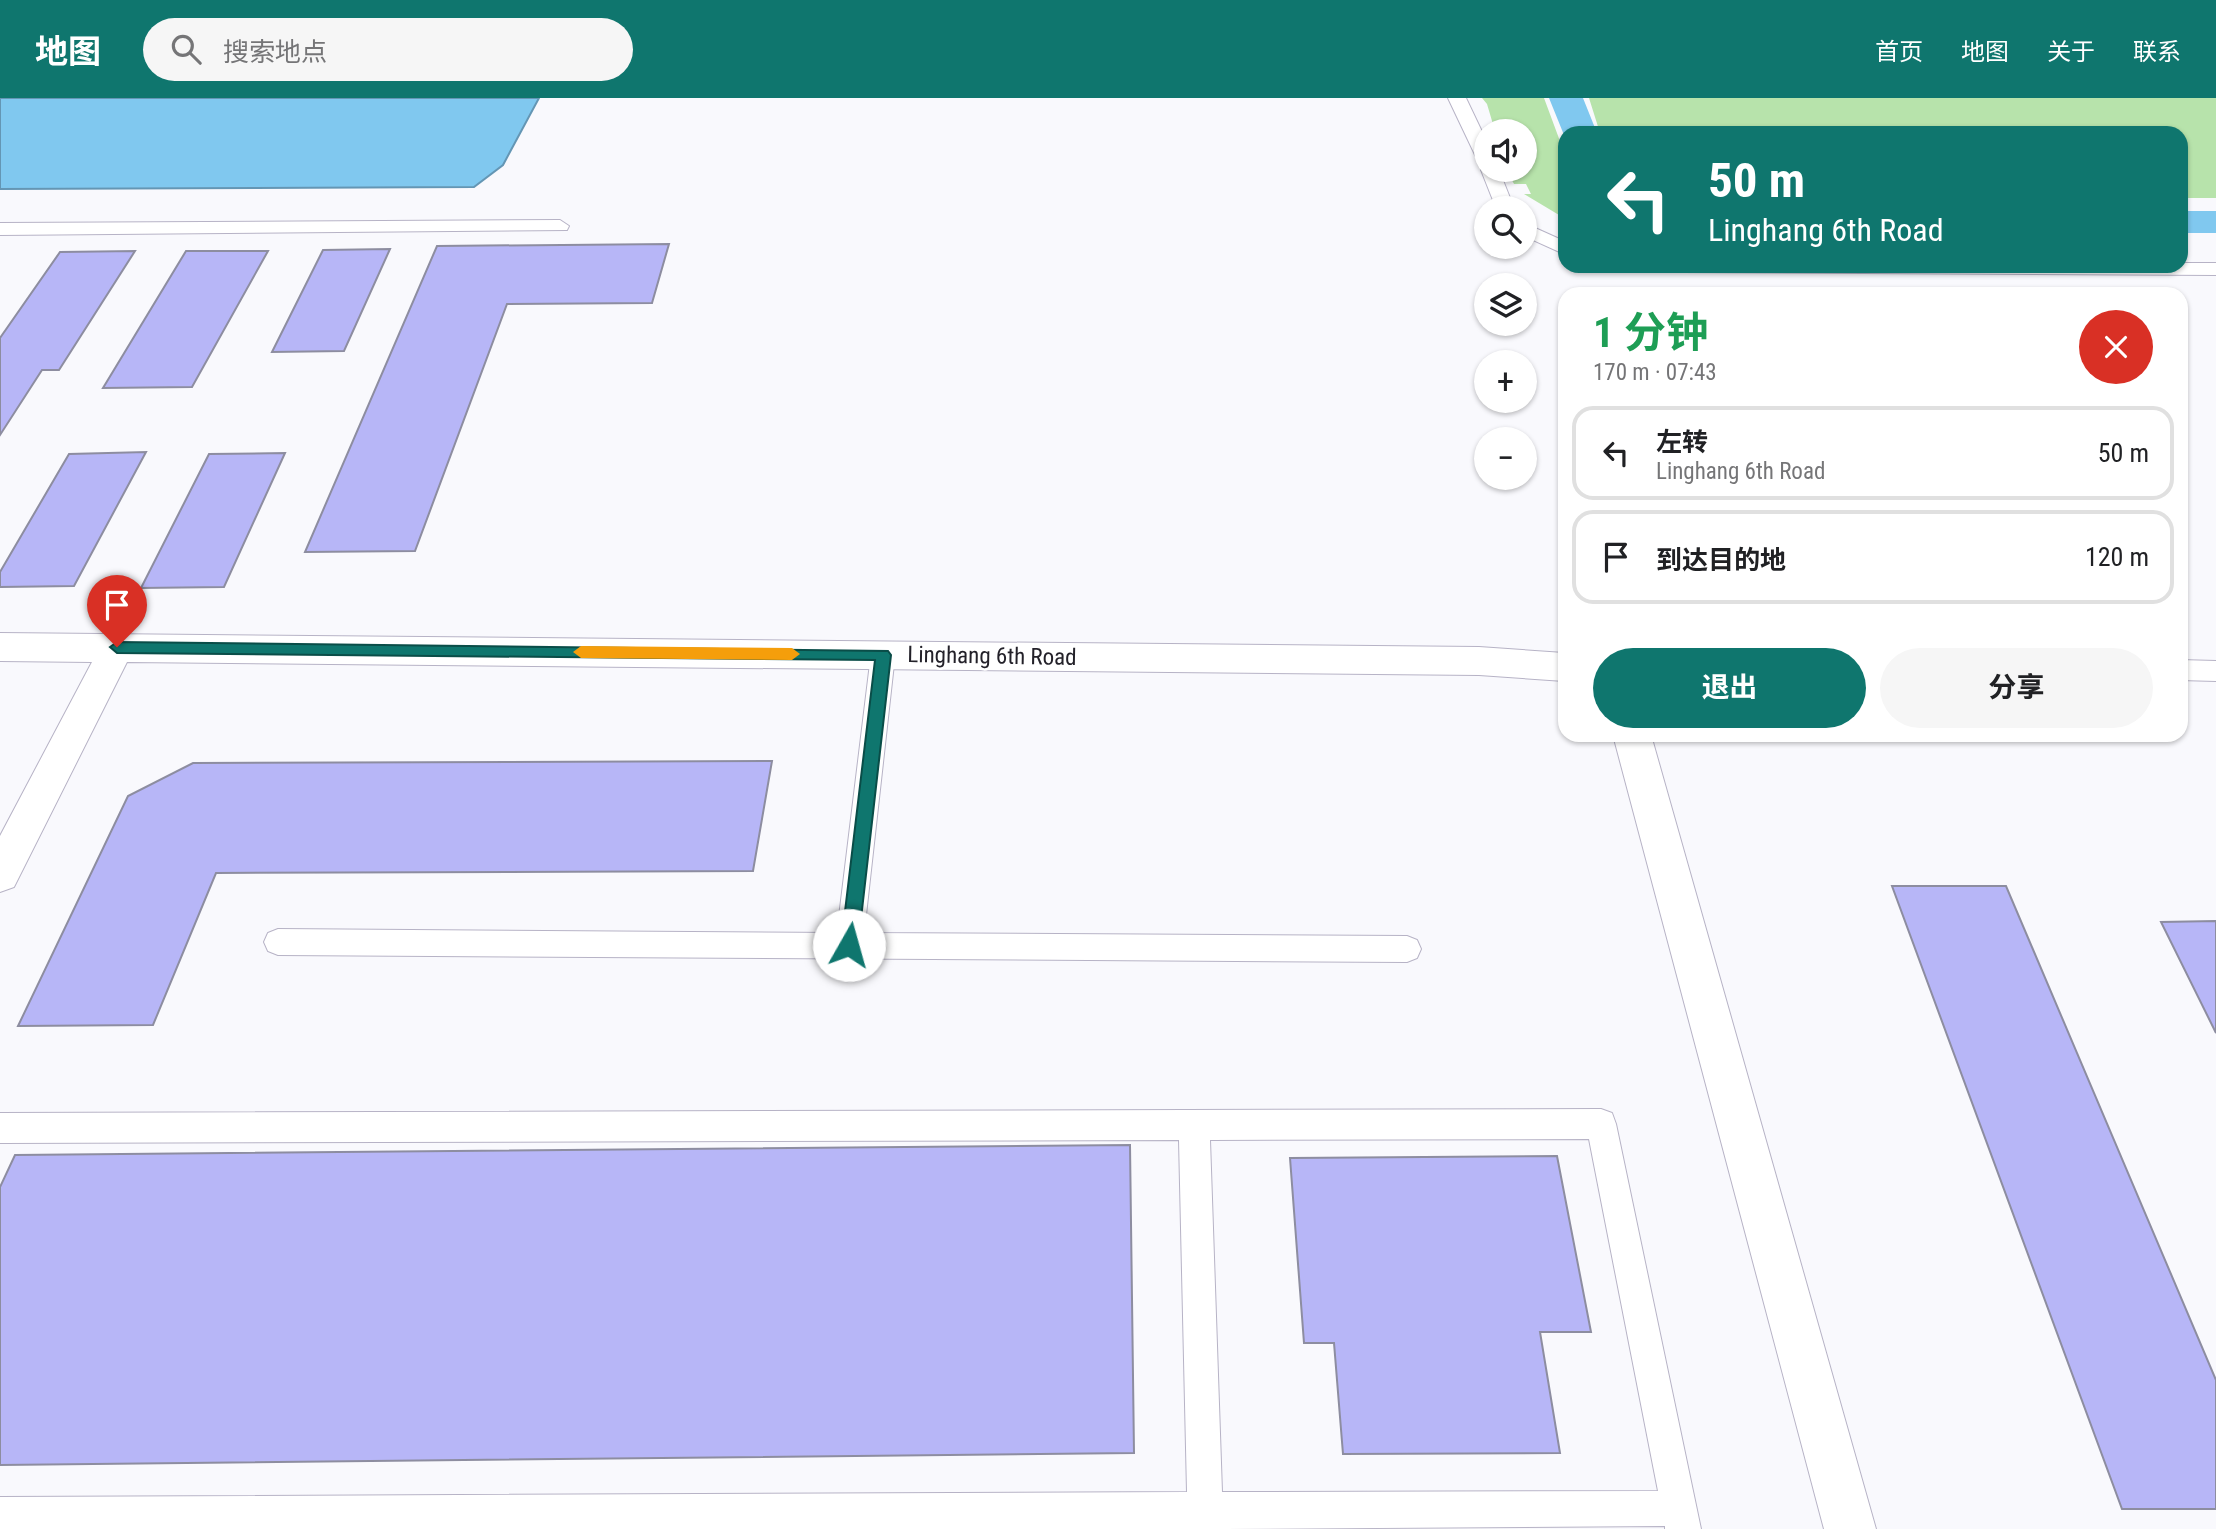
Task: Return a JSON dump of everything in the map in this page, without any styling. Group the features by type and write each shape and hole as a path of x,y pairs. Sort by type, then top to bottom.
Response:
{"street":[{"name":"Linghang 6th Road","path":"0,647 1479,661 1558,667"},
{"path":"0,875 117,647"},
{"path":"1634,742 1850,1529"}],"lane":[{"path":"1457,98 1474,134"},
{"path":"3,232 560,226"},
{"path":"1537,235 1558,245"},
{"path":"2188,269 2216,269"},
{"path":"849,945 883,655"},
{"path":"2188,670 2216,671"},
{"path":"278,942 1407,949"},
{"path":"0,1128 1601,1124 1681,1519 0,1515"},
{"path":"1194,1125 1205,1519"}],"green space":[{"path":"1482,98 1544,98 1558,136 1558,214 1537,202 1537,196 1524,194 1531,194 1526,184 1513,182 1537,182 1537,119 1491,119"},
{"path":"1589,98 2216,98 2216,198 2188,198 2188,126 1598,126"}],"water":[{"path":"0,98 539,98 503,165 474,187 0,189"}],"building":[{"path":"669,244 652,303 507,304 415,551 305,552 437,246"},
{"path":"390,249 344,351 272,352 323,250"},
{"path":"135,251 59,370 42,370 0,435 0,338 60,252"},
{"path":"186,251 268,251 192,387 103,388"},
{"path":"146,452 74,586 0,587 0,572 69,454"},
{"path":"285,453 224,587 141,588 209,454"},
{"path":"772,761 753,871 216,873 153,1025 18,1026 128,796 193,763"},
{"path":"1892,886 2006,886 2216,1380 2216,1509 2122,1509"},
{"path":"2216,921 2216,1033 2161,922"},
{"path":"1130,1145 1134,1453 0,1465 0,1187 15,1155"},
{"path":"1557,1156 1591,1332 1540,1332 1560,1453 1343,1454 1334,1343 1304,1343 1290,1158"}],"waterway":[{"path":"1566,98 1577,126"},
{"path":"2188,222 2216,222"}],"slow traffic":[{"path":"581,652 792,654"}],"route":[{"path":"117,647 883,655 849,945"}]}
